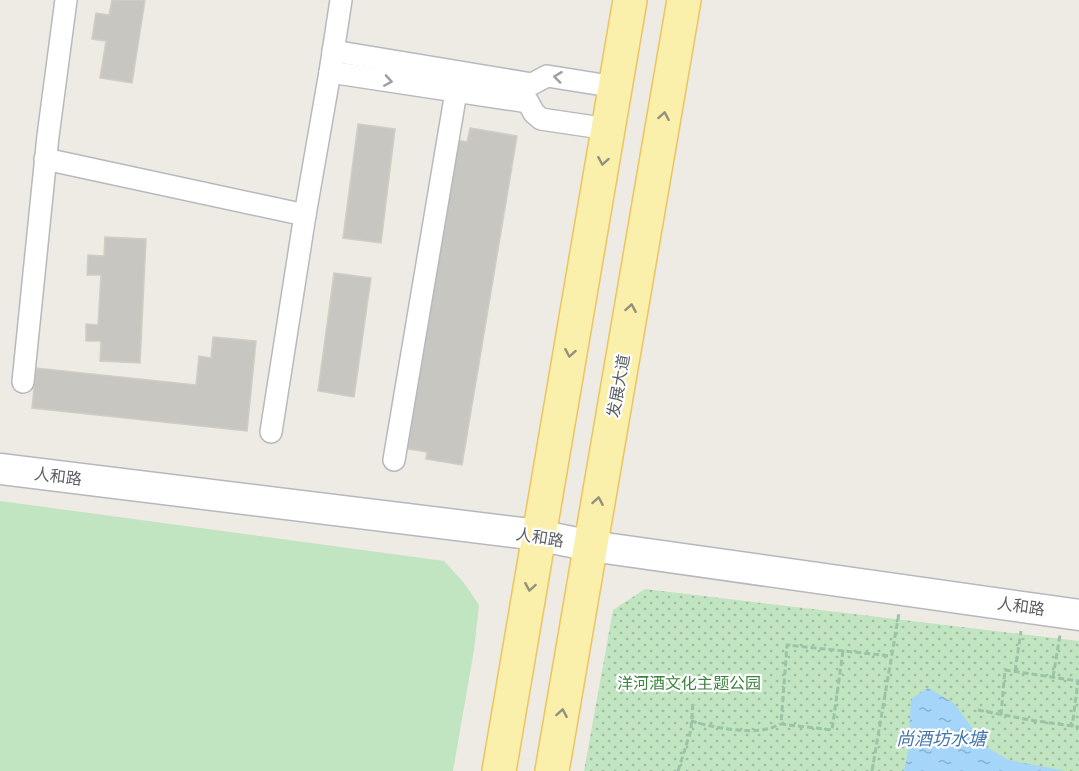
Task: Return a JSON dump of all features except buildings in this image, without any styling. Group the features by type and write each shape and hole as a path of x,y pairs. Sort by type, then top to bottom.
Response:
{"main road":[{"path":"499,771 630,0"},
{"name":"发展大道","path":"552,771 684,0"}],"street":[{"path":"23,382 45,159 66,0"},
{"path":"271,432 341,0"},
{"path":"333,51 532,84 547,76 616,87"},
{"path":"330,72 528,102 534,113 541,119 608,129"},
{"path":"394,460 456,92"},
{"path":"45,159 305,215"},
{"name":"人和路","path":"0,469 538,535 591,546 1071,614"}],"path":[{"path":"872,771 903,590"},
{"path":"1015,671 1025,607"},
{"path":"1053,677 1071,614"},
{"path":"781,723 787,645 891,656"},
{"path":"691,721 710,726 752,730 767,729 781,723 832,730 843,651"},
{"path":"1001,715 1005,670 1078,681 1072,727"},
{"path":"678,771 691,730 693,702"},
{"path":"978,710 1079,727"}],"green space":[{"path":"0,501 444,561 464,583 479,605 474,650 453,771 0,771"},
{"name":"洋河酒文化主题公园","path":"645,589 1079,641 1079,771 584,771 613,610"}],"water":[{"name":"尚酒坊水塘","path":"928,688 954,703 985,746 1008,760 1065,771 904,771 908,753 911,699"}]}
